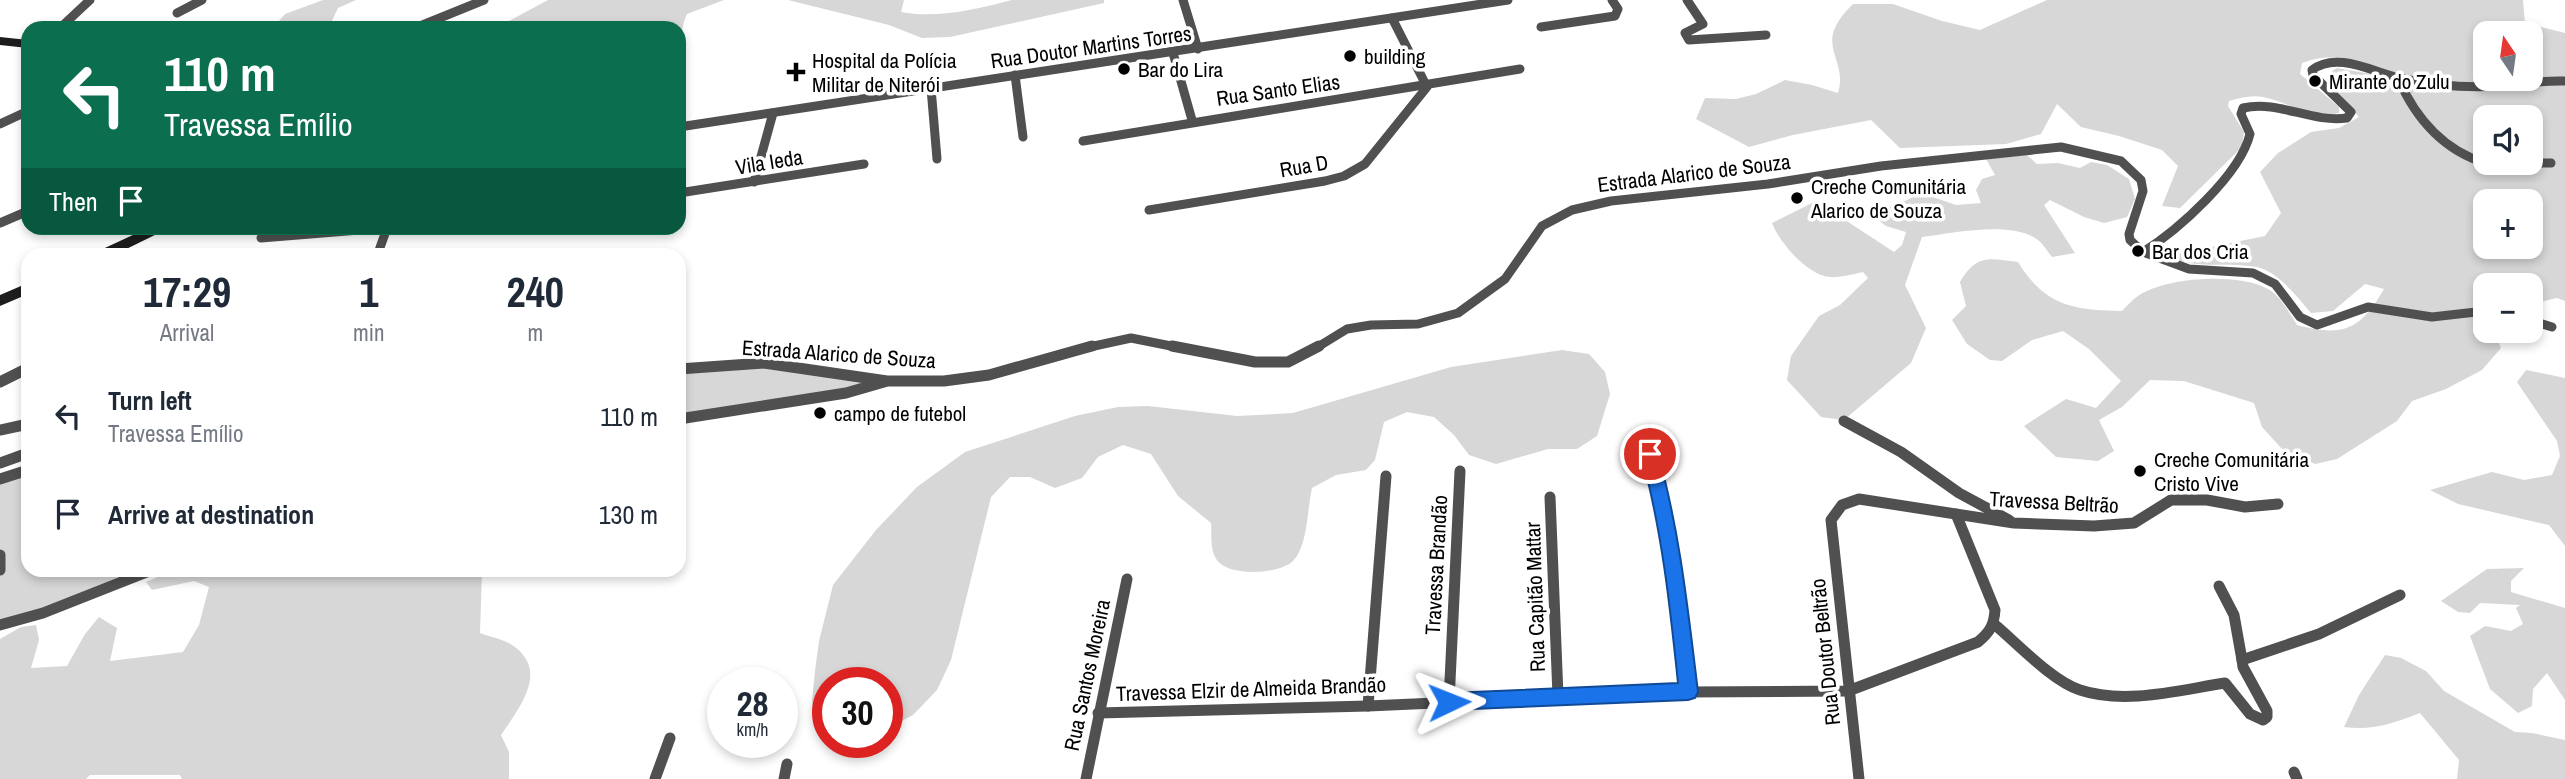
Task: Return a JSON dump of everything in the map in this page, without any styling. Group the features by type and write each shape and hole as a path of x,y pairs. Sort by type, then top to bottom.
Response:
{"street":[{"path":"68,21 90,0"},
{"path":"177,13 202,0"},
{"path":"432,21 485,0"},
{"path":"1183,0 1198,49"},
{"name":"Rua Doutor Martins Torres","path":"686,126 1508,0"},
{"path":"1541,27 1615,16 1618,9 1612,0"},
{"path":"1687,0 1703,24 1685,33 1689,40 1766,35"},
{"path":"1392,18 1427,87"},
{"path":"0,41 21,43"},
{"path":"1172,53 1192,120"},
{"path":"2143,252 2154,246 2188,214 2242,156 2250,134 2241,114 2243,108 2264,106 2312,118 2339,121 2347,118 2351,112 2313,75 2312,70 2316,65 2339,62 2398,78 2441,85 2495,86 2542,80 2565,81"},
{"name":"Rua Santo Elias","path":"1083,141 1192,120 1427,87 1520,69"},
{"path":"1015,75 1023,137"},
{"path":"2398,78 2405,96 2444,141 2464,156 2473,159"},
{"name":"Rua D","path":"1149,210 1344,176 1365,164 1427,87"},
{"path":"931,88 937,159"},
{"path":"754,182 773,113"},
{"path":"0,124 21,114"},
{"name":"Estrada Alarico de Souza","path":"686,369 771,363 887,381 944,382 974,378 1102,343 1130,338 1255,362 1287,362 1347,329 1371,325 1418,324 1458,313 1504,279 1542,226 1573,210 1611,201 1768,184 1881,166 2024,149 2062,147 2087,151 2121,161 2131,169 2141,180 2143,191 2129,234 2130,240 2143,252"},
{"path":"2543,163 2552,163"},
{"name":"Vila Ieda","path":"686,192 864,164"},
{"path":"0,223 21,214"},
{"path":"116,248 143,235"},
{"path":"261,237 289,235"},
{"path":"2143,252 2189,269 2253,273 2274,284 2300,317 2317,325 2361,308 2380,307 2446,317 2473,313"},
{"path":"0,301 21,291"},
{"path":"2543,324 2552,327"},
{"path":"0,382 21,372"},
{"path":"686,418 846,393 887,381"},
{"path":"1844,421 1901,452 1959,493 2014,523"},
{"path":"0,430 21,426"},
{"path":"1645,437 1662,500 1673,559 1688,692"},
{"path":"0,463 21,456"},
{"name":"Travessa Brandão","path":"1449,702 1460,471"},
{"path":"0,479 21,472"},
{"path":"1368,705 1386,476"},
{"name":"Rua Capitão Mattar","path":"1550,497 1558,696"},
{"name":"Travessa Beltrão","path":"1831,520 1838,506 1845,501 1859,499 2014,523 2123,526 2134,523 2171,500 2187,498 2245,507 2278,504"},
{"path":"1956,514 1993,602 1996,616 1994,624 2058,678 2078,690 2105,695 2143,695 2225,683 2231,686 2254,719 2263,720 2267,718 2267,711 2243,667 2234,615 2220,586"},
{"name":"Rua Doutor Beltrão","path":"1831,520 1859,779"},
{"path":"0,555 0,570"},
{"path":"0,625 43,613 134,577"},
{"name":"Rua Santos Moreira","path":"1086,779 1128,579"},
{"path":"2242,660 2319,634 2400,595"},
{"name":"Travessa Elzir de Almeida Brandão","path":"1098,713 1688,692 1848,691 1966,649 1983,639 1994,624"},
{"path":"655,779 670,738"},
{"path":"784,779 787,764"}],"shaded area":[{"path":"323,0 356,0 338,8 332,21 279,21 285,14"},
{"path":"548,0 724,0 687,14 685,21 509,21"},
{"path":"788,0 904,0 901,12 914,14 971,10 1012,0 1104,0 1104,3 950,37 922,38 889,25"},
{"path":"2047,0 2523,0 2525,21 2473,21 2473,84 2399,78 2352,61 2330,57 2302,63 2300,74 2339,107 2339,113 2308,113 2259,96 2229,101 2228,106 2244,132 2242,147 2180,208 2162,206 2178,166 2162,150 2081,127 2057,104 2041,134 2006,144 1900,148 1871,120 1793,135 1749,147 1696,119 1705,98 1736,99 1756,94 1785,80 1838,93 1839,69 1832,41 1840,18 1853,4 1893,4 1942,21 1980,30"},
{"path":"2543,28 2565,33 2565,80 2543,81"},
{"path":"2337,68 2441,86 2473,85 2473,91 2543,91 2543,83 2565,82 2565,301 2557,298 2543,301 2543,273 2473,273 2473,343 2499,343 2501,348 2482,370 2446,389 2412,401 2397,421 2337,459 2315,464 2282,449 2262,427 2254,403 2184,381 2150,380 2122,407 2099,420 2114,451 2098,461 2056,457 2024,426 2066,399 2096,408 2121,381 2089,349 2063,331 2032,340 2002,361 1990,360 1967,344 1952,320 1966,306 1960,282 1966,273 1984,260 2018,262 2039,288 2062,303 2089,309 2122,311 2138,296 2166,285 2201,279 2237,280 2271,291 2284,304 2297,325 2338,330 2358,322 2367,314 2384,289 2365,284 2333,311 2311,313 2287,286 2265,270 2247,266 2194,264 2174,259 2177,254 2265,236 2281,213 2260,172 2278,153 2311,132 2339,128 2359,117 2329,84 2327,74"},
{"path":"2027,155 2037,164 2058,163 2080,168 2091,162 2107,165 2129,179 2135,199 2127,217 2104,223 2084,217 2050,200 2044,205 2075,253 2052,257 2038,240 2014,231 1965,231 1922,237 1905,285 1926,328 1911,363 1844,420 1821,417 1787,380 1791,356 1819,316 1840,305 1868,278 1863,272 1834,277 1812,271 1795,257 1772,223 1816,201 1894,252 1902,245 1906,232 1886,226 1873,216 1918,192 1956,205 1981,203 1976,190 1982,179 1995,175 1986,159"},
{"path":"1562,350 1589,354 1605,372 1610,394 1597,436 1577,449 1548,449 1496,464 1469,455 1454,435 1434,417 1407,412 1384,422 1375,460 1366,470 1336,475 1312,488 1302,546 1293,561 1278,569 1257,572 1228,568 1217,560 1211,540 1211,523 1178,496 1151,454 1123,445 1098,457 1082,478 1055,488 1030,477 1010,477 991,497 951,660 937,690 913,715 903,720 903,667 816,667 833,585 876,530 917,487 965,452 1075,416 1118,407 1148,406 1237,416 1293,413 1451,367"},
{"path":"738,364 887,381 686,418 686,368"},
{"path":"2526,370 2565,378 2565,546 2549,525 2458,504 2430,490 2492,472 2524,480 2552,475 2560,456 2557,441 2517,382"},
{"path":"21,472 21,577 135,577 0,625 0,479"},
{"path":"2524,568 2511,581 2511,592 2565,608 2565,700 2547,673 2533,689 2532,706 2518,713 2490,689 2470,636 2485,626 2511,631 2523,624 2516,608 2520,605 2480,603 2470,613 2458,612 2441,601 2487,569"},
{"path":"158,577 482,577 480,633 512,645 523,655 529,666 528,689 501,735 509,752 509,779 182,779 180,775 90,775 86,779 0,779 0,639 21,627 36,625 39,640 31,668 67,666 85,634 99,617 117,628 110,661 183,652 199,625 209,587 194,581 152,590 146,582"},
{"path":"2385,655 2401,658 2426,671 2444,691 2515,732 2565,740 2565,779 2457,779 2459,760 2420,713 2383,725 2344,727 2359,695"}],"place":[{"name":"building","path":"1350,56"},
{"name":"Bar do Lira","path":"1124,69"},
{"name":"Hospital da Polícia Militar de Niterói","path":"796,72"},
{"name":"Mirante do Zulu","path":"2315,81"},
{"name":"Creche Comunitária Alarico de Souza","path":"1797,198"},
{"name":"Bar dos Cria","path":"2138,251"},
{"name":"campo de futebol","path":"820,413"},
{"name":"Creche Comunitária Cristo Vive","path":"2140,471"}],"route":[{"path":"1449,702 1688,692 1673,559 1650,454"}]}
